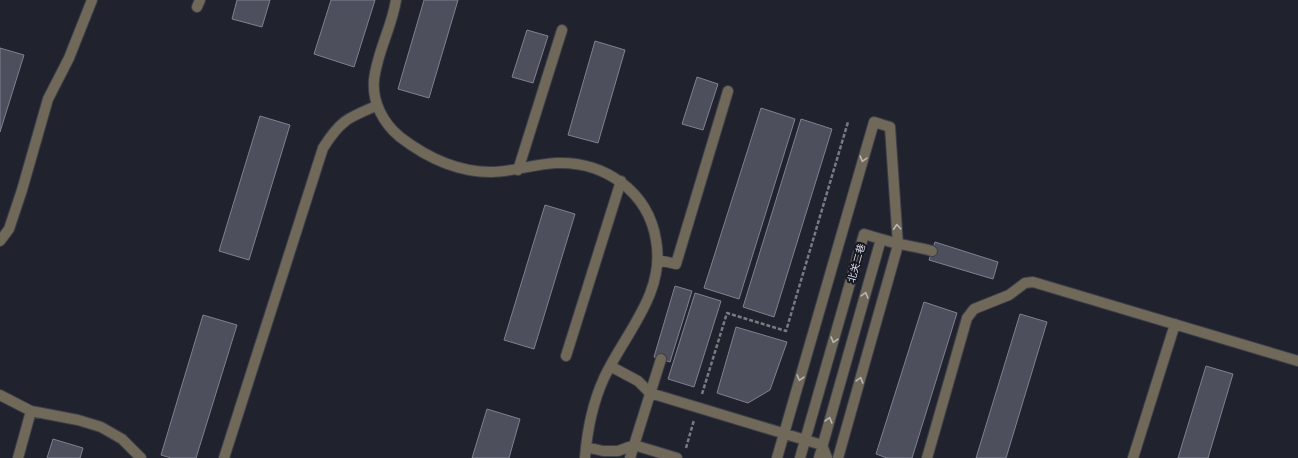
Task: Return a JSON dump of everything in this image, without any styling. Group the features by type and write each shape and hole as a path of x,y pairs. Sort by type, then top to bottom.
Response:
{"street":[{"path":"0,241 9,229 18,203 48,99 69,58 92,0"},
{"path":"396,0 374,80 376,106 391,129 430,157 450,165 471,170 491,172 518,170 556,163 602,171 621,181 632,191 652,222 658,260 656,277 650,296 610,366 596,401 585,458"},
{"path":"518,170 562,30"},
{"path":"658,260 676,264 728,91"},
{"path":"224,458 323,148 341,123 352,116 376,106"},
{"path":"777,458 874,122 890,127 898,245 838,458"},
{"path":"566,356 621,181"},
{"name":"北关二巷","path":"800,458 864,234 881,239 818,458"},
{"path":"881,239 898,245 915,246 932,251"},
{"path":"927,458 967,318 974,309 1010,295 1025,283 1034,282 1298,361"},
{"path":"1133,458 1175,324"},
{"path":"630,458 661,359"},
{"path":"610,366 638,381 650,393 822,445 827,458"},
{"path":"0,395 32,411 78,420 101,427 122,439 141,458"},
{"path":"18,458 32,411"},
{"path":"586,447 618,451 634,446 677,458"}],"path":[{"path":"685,451 726,313 786,331 848,122"}],"building":[{"path":"237,0 270,0 262,27 232,19"},
{"path":"331,0 375,0 354,67 314,54"},
{"path":"424,0 458,0 429,98 398,89"},
{"path":"527,30 548,36 533,83 512,77"},
{"path":"595,41 625,50 598,143 568,135"},
{"path":"0,48 24,55 0,132"},
{"path":"697,77 718,84 703,130 682,124"},
{"path":"761,108 795,119 739,299 704,288"},
{"path":"260,116 290,125 249,260 219,251"},
{"path":"801,119 832,129 774,317 743,307"},
{"path":"545,205 575,214 534,349 504,340"},
{"path":"935,242 998,262 993,279 929,260"},
{"path":"675,286 692,291 670,362 654,357"},
{"path":"695,293 721,301 694,387 668,379"},
{"path":"924,302 957,313 912,458 887,458 876,454"},
{"path":"1020,314 1047,322 1006,458 976,458"},
{"path":"203,315 237,325 196,458 171,458 161,455"},
{"path":"736,327 787,342 770,390 748,403 717,393"},
{"path":"1206,366 1233,374 1208,458 1178,458"},
{"path":"487,409 520,419 509,458 472,458"},
{"path":"53,439 83,448 80,458 47,458"}]}
